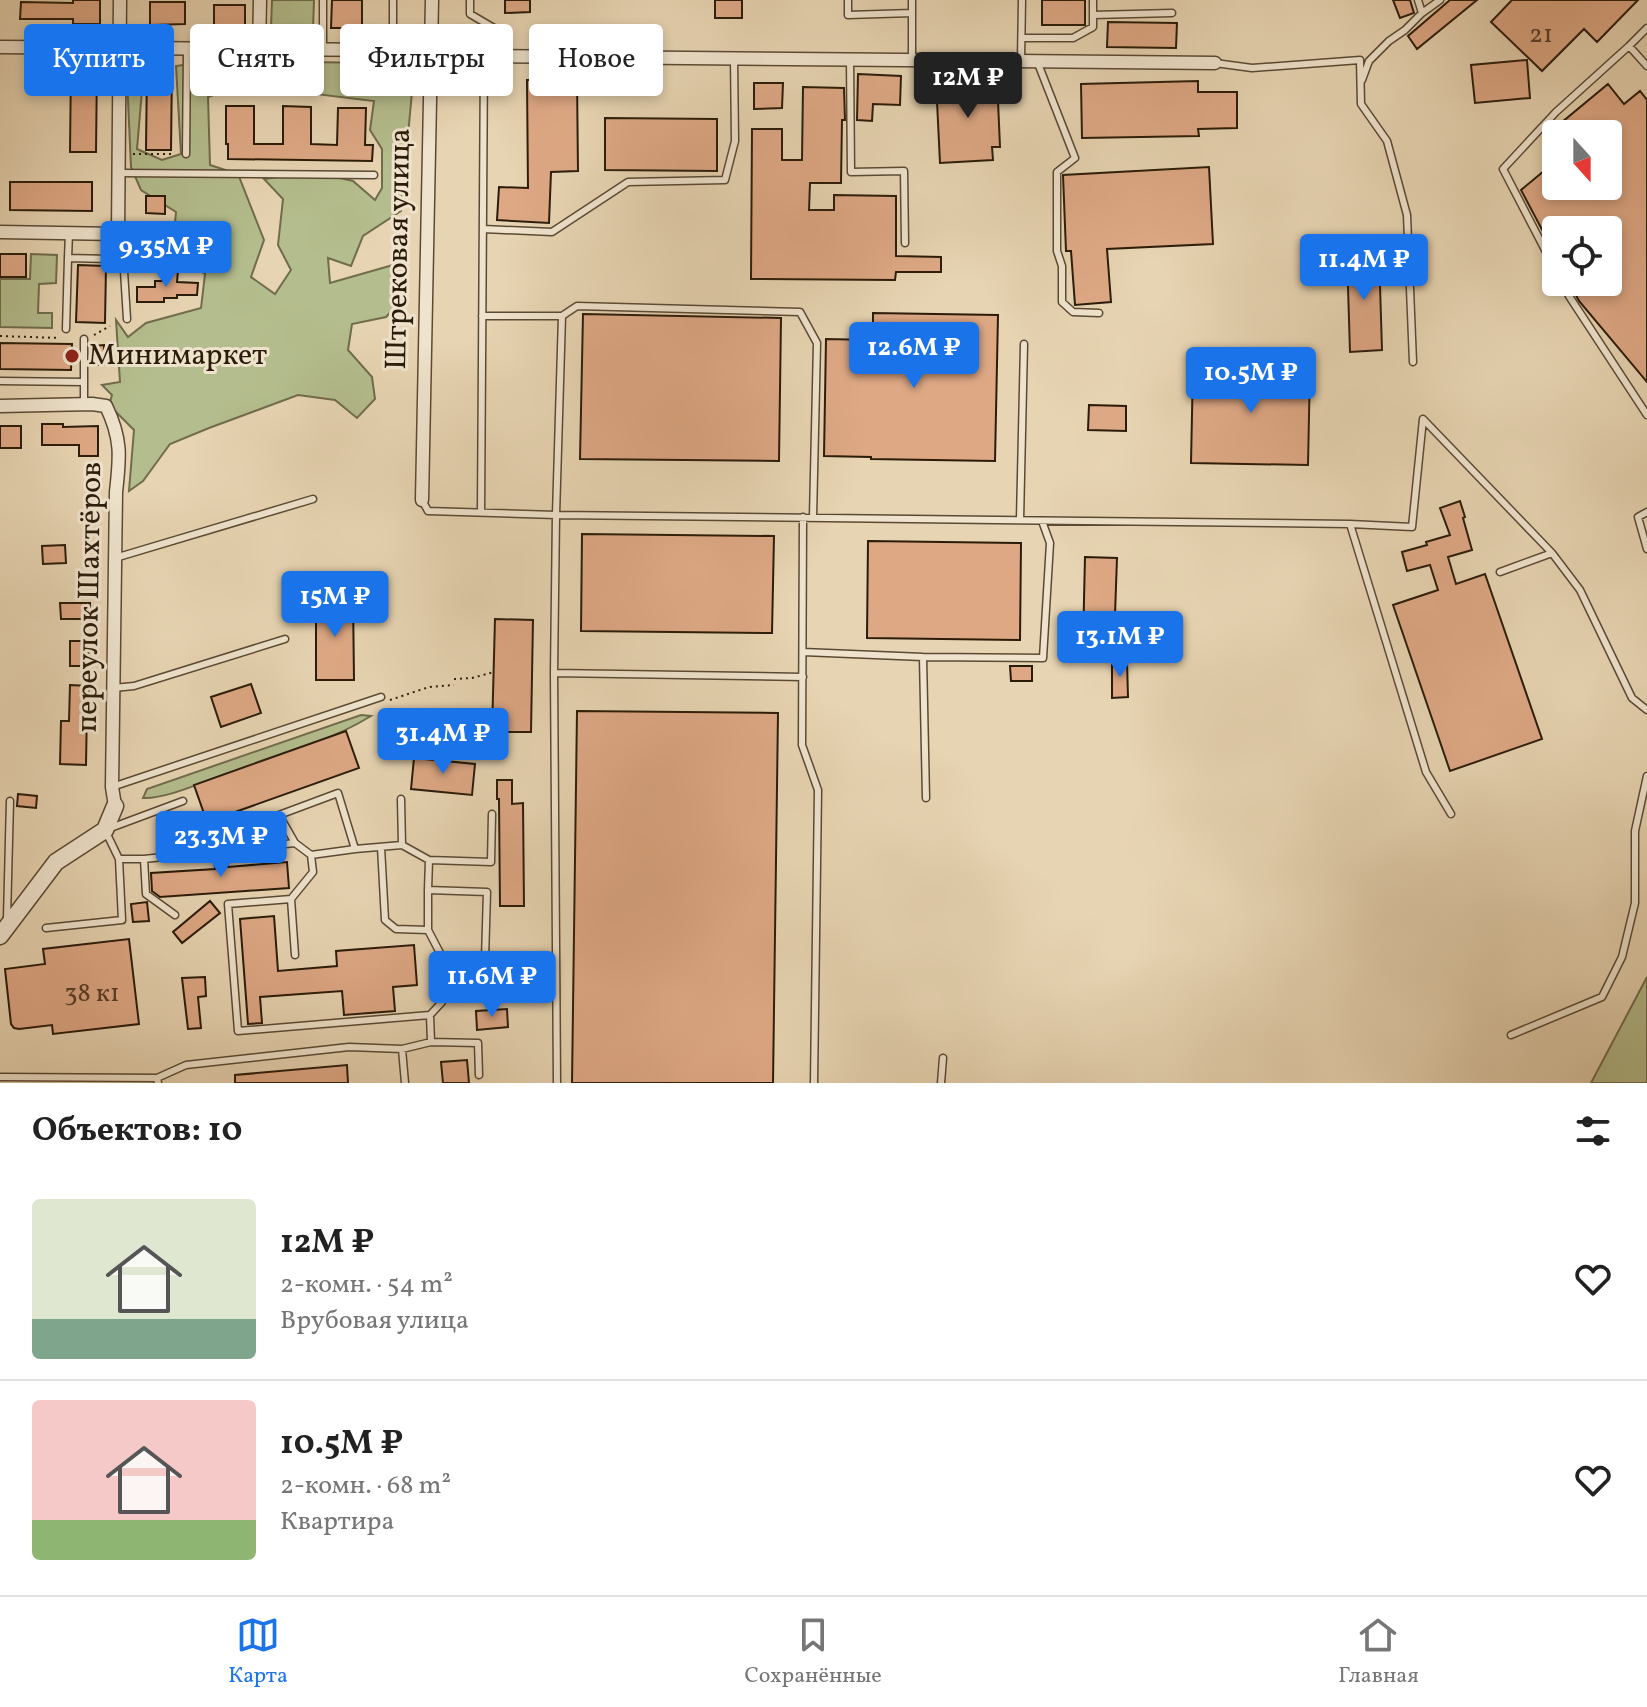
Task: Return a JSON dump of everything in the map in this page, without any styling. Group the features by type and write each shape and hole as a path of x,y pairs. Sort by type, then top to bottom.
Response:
{"street":[{"path":"120,0 120,24"},
{"path":"260,0 260,24"},
{"name":"Штрековая улица","path":"432,0 432,24"},
{"path":"0,47 24,48"},
{"path":"174,51 187,50"},
{"path":"513,56 1215,63"},
{"path":"0,232 118,234 125,173 121,96"},
{"name":"Штрековая улица","path":"422,500 430,96"},
{"path":"0,406 88,404"},
{"name":"переулок Шахтёров","path":"88,404 106,406 115,425 120,455 116,492 113,688 112,787 115,806"},
{"path":"4,932 56,862 105,830 115,806"}],"lane":[{"path":"323,0 323,24"},
{"path":"393,0 393,24"},
{"path":"470,0 470,14 487,24"},
{"path":"848,0 848,15 912,13"},
{"path":"912,0 912,60"},
{"path":"1021,61 1022,0"},
{"path":"1022,38 1073,38 1093,27 1093,0"},
{"path":"1418,0 1422,13"},
{"path":"1361,85 1369,61 1440,0"},
{"path":"1093,15 1172,13"},
{"path":"1542,244 1503,169 1556,112 1647,28"},
{"path":"1629,46 1647,66"},
{"path":"186,154 187,50"},
{"path":"483,229 552,232 628,182 725,180 735,141 734,58"},
{"path":"850,59 851,172 904,171 905,243"},
{"path":"1215,63 1252,68 1360,60 1361,104 1387,141 1407,215 1413,362"},
{"path":"1037,61 1075,158 1057,172 1057,251 1062,266 1062,302 1073,312 1099,313"},
{"path":"481,512 484,96"},
{"path":"125,173 374,175"},
{"path":"66,329 69,233"},
{"path":"118,234 123,255 127,319"},
{"path":"68,258 110,259"},
{"path":"1569,296 1647,415"},
{"path":"482,316 562,316 577,306 800,312 817,343 813,517"},
{"path":"557,1083 554,673 562,316"},
{"path":"84,339 84,382 88,404"},
{"path":"1020,520 1024,344"},
{"path":"0,381 84,382"},
{"path":"422,500 428,511 556,515 1412,527 1423,419 1552,553 1580,590 1632,698 1647,710"},
{"path":"115,558 313,499"},
{"path":"1647,512 1638,517 1647,549"},
{"path":"803,517 802,745 818,790 814,1083"},
{"path":"803,652 1043,658 1050,543 1042,521"},
{"path":"1350,524 1426,772 1451,814"},
{"path":"1500,572 1552,553"},
{"path":"113,688 134,686 285,639"},
{"path":"923,657 926,798"},
{"path":"554,673 803,677"},
{"path":"112,787 381,697"},
{"path":"1511,1035 1602,997 1622,957 1635,903 1635,831 1647,776"},
{"path":"239,829 338,793 355,849"},
{"path":"401,799 402,845"},
{"path":"4,932 10,801"},
{"path":"46,928 122,920 119,859 105,830 183,801"},
{"path":"279,815 295,843 311,855 402,845 429,860 491,862 492,814"},
{"path":"119,859 295,843"},
{"path":"381,847 385,920 396,929 428,930"},
{"path":"295,955 291,899 313,872 311,855"},
{"path":"144,859 146,894 175,915"},
{"path":"291,899 228,904 238,1031 430,1015 442,1002 440,953 428,930 429,860"},
{"path":"428,890 487,892 485,959"},
{"path":"430,1015 431,1042"},
{"path":"0,1077 157,1080 186,1065 349,1047 402,1049 431,1042 478,1043 479,1075"},
{"path":"402,1049 405,1083"},
{"path":"941,1083 943,1058"}],"path":[{"path":"125,173 132,154 186,154"},
{"path":"0,336 84,339 110,326"},
{"path":"454,679 494,672"},
{"path":"390,700 429,687 454,685"}],"green space":[{"path":"272,0 314,0 313,24 271,24"},
{"path":"324,62 340,62 340,96 412,96 401,211 363,236 351,266 328,258 330,283 393,265 407,295 386,317 352,324 348,350 372,377 375,399 357,418 335,400 298,395 170,444 143,481 129,491 134,430 109,405 112,395 102,385 120,382 116,320 128,337 146,323 201,308 205,274 172,254 176,212 141,190 131,167 128,96 142,96 137,149 162,160 181,154 176,66 190,64 190,96 211,96 208,97 210,165 238,174 264,240 251,277 275,294 291,270 278,245 283,199 264,179 314,172 353,181 375,200 382,188 382,149 370,130 374,101 324,95"},
{"path":"31,254 57,255 56,283 39,284 38,313 52,313 52,328 0,327 0,279 30,279"},
{"path":"361,715 371,716 300,749 173,793 143,798 147,789"},
{"path":"1647,977 1647,1083 1591,1083"}],"building":[{"path":"73,0 100,0 100,24 73,24 73,19 20,19 21,2 73,3"},
{"path":"332,0 362,0 362,24 340,24 340,28 331,28"},
{"path":"505,0 530,0 530,12 505,13"},
{"path":"715,0 742,0 742,18 715,18"},
{"path":"1042,0 1085,0 1085,25 1042,25"},
{"path":"1393,0 1410,0 1414,13 1400,18"},
{"path":"1450,0 1477,0 1417,49 1408,36"},
{"path":"1512,0 1638,0 1597,42 1584,29 1542,71 1491,22"},
{"path":"150,2 185,2 185,24 150,24"},
{"path":"214,5 245,5 245,24 214,24"},
{"path":"1108,22 1177,23 1176,48 1107,47"},
{"path":"1527,60 1530,98 1475,103 1471,65"},
{"path":"858,74 901,76 900,105 873,104 872,121 857,120"},
{"path":"997,78 1000,147 992,147 993,160 940,163 936,81"},
{"path":"527,80 529,96 577,96 578,171 551,172 549,223 497,220 499,187 528,188"},
{"path":"1198,81 1198,92 1237,92 1237,128 1198,129 1199,136 1082,138 1081,84"},
{"path":"754,83 783,83 782,108 754,109"},
{"path":"1608,84 1624,104 1640,91 1647,100 1647,382 1576,296 1622,296 1622,216 1542,216 1542,230 1521,190 1542,173 1542,200 1622,200 1622,120 1565,120"},
{"path":"803,87 844,88 841,183 810,183 809,210 834,210 834,195 896,196 896,256 941,257 941,272 896,272 895,280 751,279 752,129 782,129 782,160 802,160"},
{"path":"71,96 97,96 96,152 70,152"},
{"path":"147,96 172,96 171,150 146,150"},
{"path":"226,106 254,106 254,144 283,144 283,106 311,107 311,144 337,145 338,108 366,108 365,145 373,145 372,161 228,159"},
{"path":"605,118 717,119 717,171 605,170"},
{"path":"1209,167 1213,244 1107,249 1111,302 1075,305 1071,251 1066,251 1063,175"},
{"path":"10,182 92,182 92,211 10,210"},
{"path":"146,196 165,196 165,214 146,213"},
{"path":"1379,253 1382,350 1350,352 1347,254"},
{"path":"0,254 26,254 26,277 0,277"},
{"path":"78,265 106,266 105,323 76,322"},
{"path":"162,271 178,271 177,282 198,283 197,295 177,295 177,298 164,298 164,302 137,302 137,287 155,287 155,281 162,281"},
{"path":"873,313 998,315 995,461 824,456 826,339 873,340"},
{"path":"583,314 781,318 779,461 580,459"},
{"path":"0,343 72,344 71,370 0,369"},
{"path":"104,345 104,365 93,365 93,346"},
{"path":"1193,366 1310,367 1308,465 1191,463"},
{"path":"1089,405 1126,406 1126,431 1088,430"},
{"path":"42,424 98,426 98,456 79,456 79,445 42,445"},
{"path":"0,426 21,426 21,448 0,448"},
{"path":"1460,501 1472,550 1448,557 1456,584 1485,574 1542,739 1450,771 1393,605 1438,590 1430,565 1407,571 1402,552 1450,535 1440,508"},
{"path":"582,534 774,536 772,633 581,631"},
{"path":"868,541 1021,543 1020,640 867,638"},
{"path":"65,545 66,563 43,564 42,546"},
{"path":"1085,557 1117,558 1114,643 1083,642"},
{"path":"316,597 353,597 354,680 316,680"},
{"path":"60,603 90,603 90,619 61,619"},
{"path":"495,619 533,620 531,732 492,732"},
{"path":"70,641 89,641 88,666 70,666"},
{"path":"1112,661 1127,661 1128,697 1112,698"},
{"path":"1010,666 1032,666 1032,681 1011,681"},
{"path":"251,684 261,713 221,727 211,697"},
{"path":"70,685 89,686 86,765 60,764 61,721 69,721"},
{"path":"577,711 778,713 773,1083 572,1083"},
{"path":"346,731 359,768 207,822 194,785"},
{"path":"414,758 475,764 472,795 411,789"},
{"path":"497,780 512,780 512,804 523,803 524,906 500,906"},
{"path":"18,794 37,796 36,808 17,806"},
{"path":"227,856 228,867 287,862 289,888 160,897 152,891 151,873 215,869 214,858"},
{"path":"210,901 220,913 182,943 173,932"},
{"path":"147,902 149,921 133,922 131,904"},
{"path":"274,916 278,971 337,966 336,951 414,945 417,985 393,987 395,1011 344,1015 342,991 260,997 262,1023 248,1024 240,919"},
{"path":"129,939 139,1024 53,1034 52,1025 19,1029 11,1024 5,969 45,964 43,949"},
{"path":"459,953 469,953 470,1000 460,1001"},
{"path":"205,977 206,996 198,997 201,1028 188,1029 182,978"},
{"path":"507,1009 508,1027 477,1030 476,1011"},
{"path":"467,1060 469,1083 443,1083 441,1062"},
{"path":"347,1065 348,1083 235,1083 235,1075"}],"place":[{"name":"Минимаркет","path":"72,356"}]}
